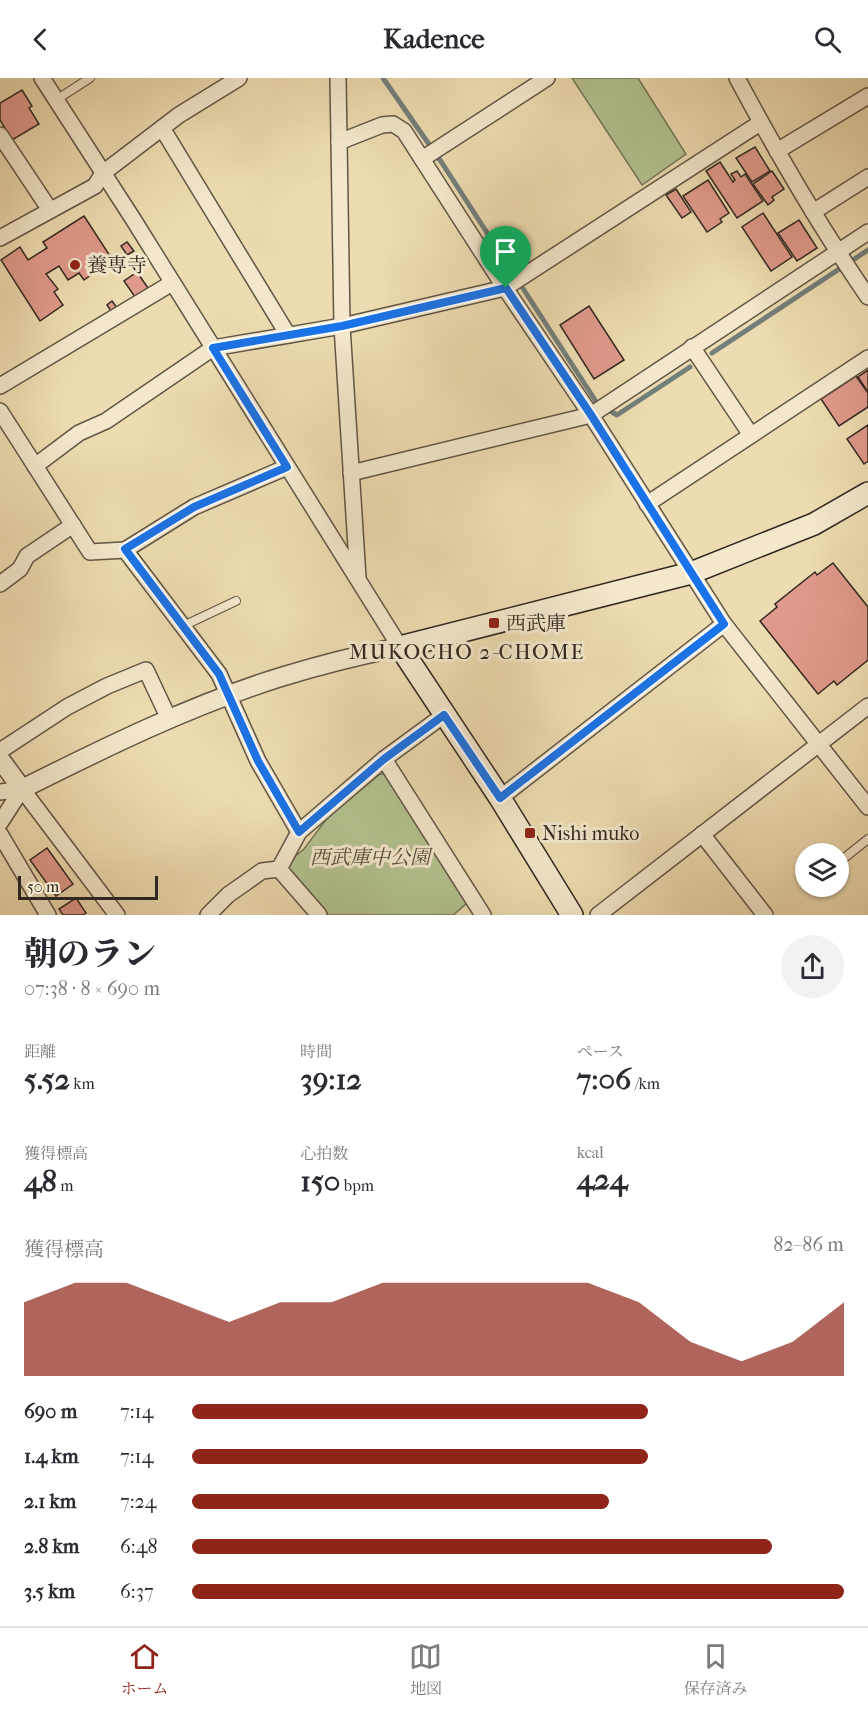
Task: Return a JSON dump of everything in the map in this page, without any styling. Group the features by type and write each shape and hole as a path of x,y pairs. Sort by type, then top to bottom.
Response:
{"main road":[{"path":"572,915 500,798 400,647 691,573 814,524 868,493"}],"street":[{"path":"0,792 22,789 89,755 169,719 281,677 400,647 42,78"},
{"path":"0,238 95,186 103,173 179,115 239,78"},
{"path":"338,78 342,326 358,581"},
{"path":"429,154 547,78"},
{"path":"737,78 760,123 813,212 868,297"},
{"path":"777,151 868,96"},
{"path":"35,466 79,434 106,421 213,348 342,326 513,283 760,123"},
{"path":"339,142 382,124 393,124 429,154 513,283 591,415 724,624 868,807"},
{"path":"162,128 288,335"},
{"path":"0,135 50,210"},
{"path":"813,212 868,177"},
{"path":"351,473 591,415 868,232"},
{"path":"0,386 172,283"},
{"path":"692,347 751,435"},
{"path":"647,504 868,358"},
{"path":"0,411 90,552 125,549 194,507 287,467"},
{"path":"0,584 20,569 27,556 73,525"},
{"path":"125,549 219,674 258,761 299,832"},
{"path":"500,798 724,624"},
{"path":"0,751 67,707 107,686 146,670 169,719"},
{"path":"598,915 868,706"},
{"path":"279,869 299,832 384,759 444,715"},
{"path":"0,759 117,915"},
{"path":"384,759 479,910 464,915"},
{"path":"0,823 22,789"},
{"path":"0,834 48,915"},
{"path":"702,834 765,915"},
{"path":"208,915 228,895 262,871 279,869"},
{"path":"279,869 319,915"}],"lane":[{"path":"56,100 90,78"},
{"path":"183,626 236,601"},
{"path":"849,855 868,840"}],"green space":[{"path":"572,78 638,78 686,154 642,185"},
{"name":"西武庫中公園","path":"380,774 388,775 467,898 466,904 453,915 327,915 287,873 289,861 304,849 328,817"}],"building":[{"path":"22,90 39,124 12,140 0,120 0,103"},
{"path":"755,147 770,171 752,182 736,158"},
{"path":"720,162 733,182 735,180 731,174 737,171 741,177 745,174 763,201 737,218 706,171"},
{"path":"772,171 784,189 772,197 774,200 768,205 753,184"},
{"path":"708,180 729,213 720,219 722,222 707,232 683,196"},
{"path":"676,189 691,212 682,218 666,195"},
{"path":"763,213 792,257 771,271 742,227"},
{"path":"84,216 110,256 96,265 99,269 84,280 79,273 68,280 59,266 46,274 58,289 54,292 63,305 40,321 1,260 20,247 28,260 47,248 43,242"},
{"path":"799,220 817,248 797,261 778,233"},
{"path":"127,242 134,251 127,255 121,246"},
{"path":"137,272 148,288 135,297 124,281"},
{"path":"112,301 117,308 111,311 107,305"},
{"path":"589,306 624,360 594,379 560,325"},
{"path":"868,370 868,392 858,377"},
{"path":"856,376 868,393 868,407 839,426 821,399"},
{"path":"868,425 868,461 864,464 847,439"},
{"path":"833,563 868,607 868,660 837,685 834,681 818,694 760,621 777,607 775,604 815,572 817,575"},
{"path":"47,848 73,884 56,896 30,860"},
{"path":"76,898 86,913 63,915 59,909"}],"waterway":[{"path":"383,78 442,163 595,400"},
{"path":"712,353 868,250"},
{"path":"612,412 617,415 690,367"}],"place":[{"name":"養専寺","path":"75,265"},
{"name":"西武庫","path":"494,623"},
{"name":"Nishi muko","path":"530,833"}],"district":[{"name":"MUKOCHO 2-CHOME","path":"467,652"}],"route":[{"path":"506,288 591,415 724,624 500,798 444,715 384,759 299,832 258,761 219,674 125,549 194,507 287,467 213,348 342,326 506,288"}]}
